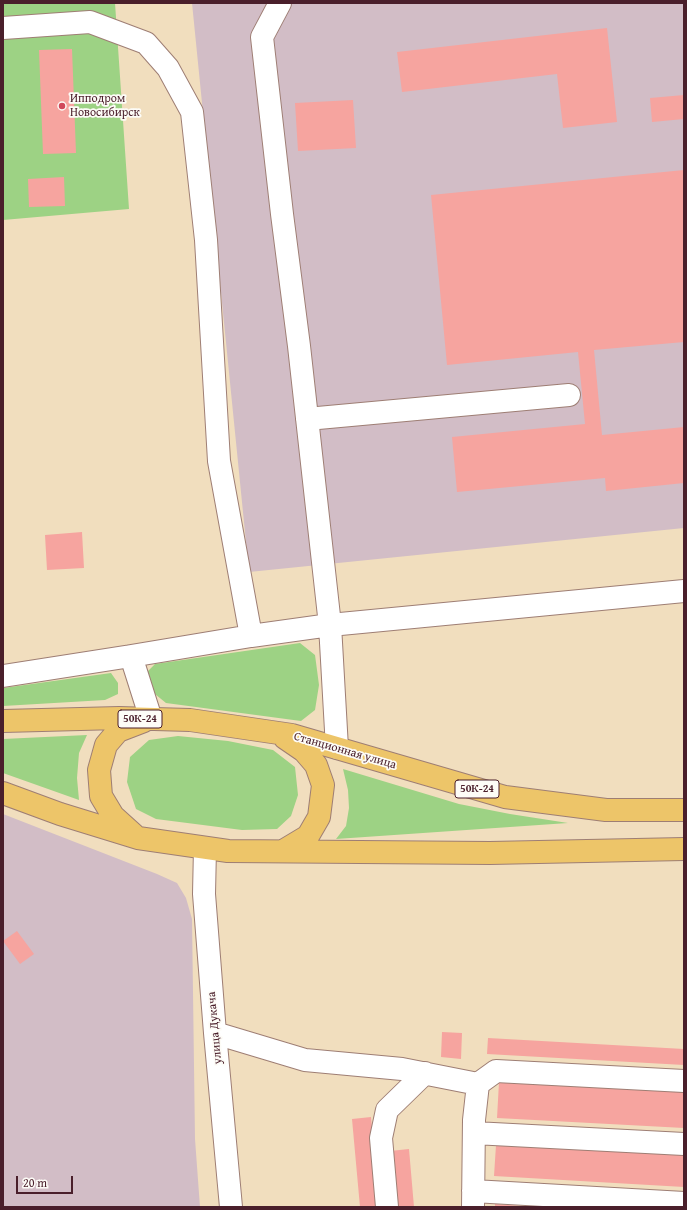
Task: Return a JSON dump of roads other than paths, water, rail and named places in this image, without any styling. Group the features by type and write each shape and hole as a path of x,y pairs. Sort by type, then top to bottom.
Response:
{"main road":[{"name":"Станционная улица","path":"3,721 119,718 190,720 292,735 505,797 606,810 684,810"},
{"path":"138,838 113,816 101,796 99,770 106,745 118,731 151,719"},
{"path":"277,733 304,751 316,765 323,785 319,817 308,836 283,851"},
{"path":"3,793 60,814 138,838 228,851 490,853 684,849"}],"street":[{"path":"280,3 262,37 330,625 337,748"},
{"path":"3,28 90,22 146,42 168,68 192,112 206,240 219,461 251,636"},
{"path":"307,419 569,395"},
{"path":"3,676 251,636 330,625 684,591"},
{"path":"131,656 151,719"},
{"name":"улица Дукача","path":"205,848 204,894 231,1207"},
{"path":"215,1033 304,1060 402,1069 478,1084 496,1071 684,1081"},
{"path":"387,1207 382,1138 387,1110 424,1073"},
{"path":"478,1084 474,1120 473,1199 684,1203"},
{"path":"474,1133 684,1144"}],"place":[{"name":"Ипподром Новосибирск","path":"62,106"}]}
